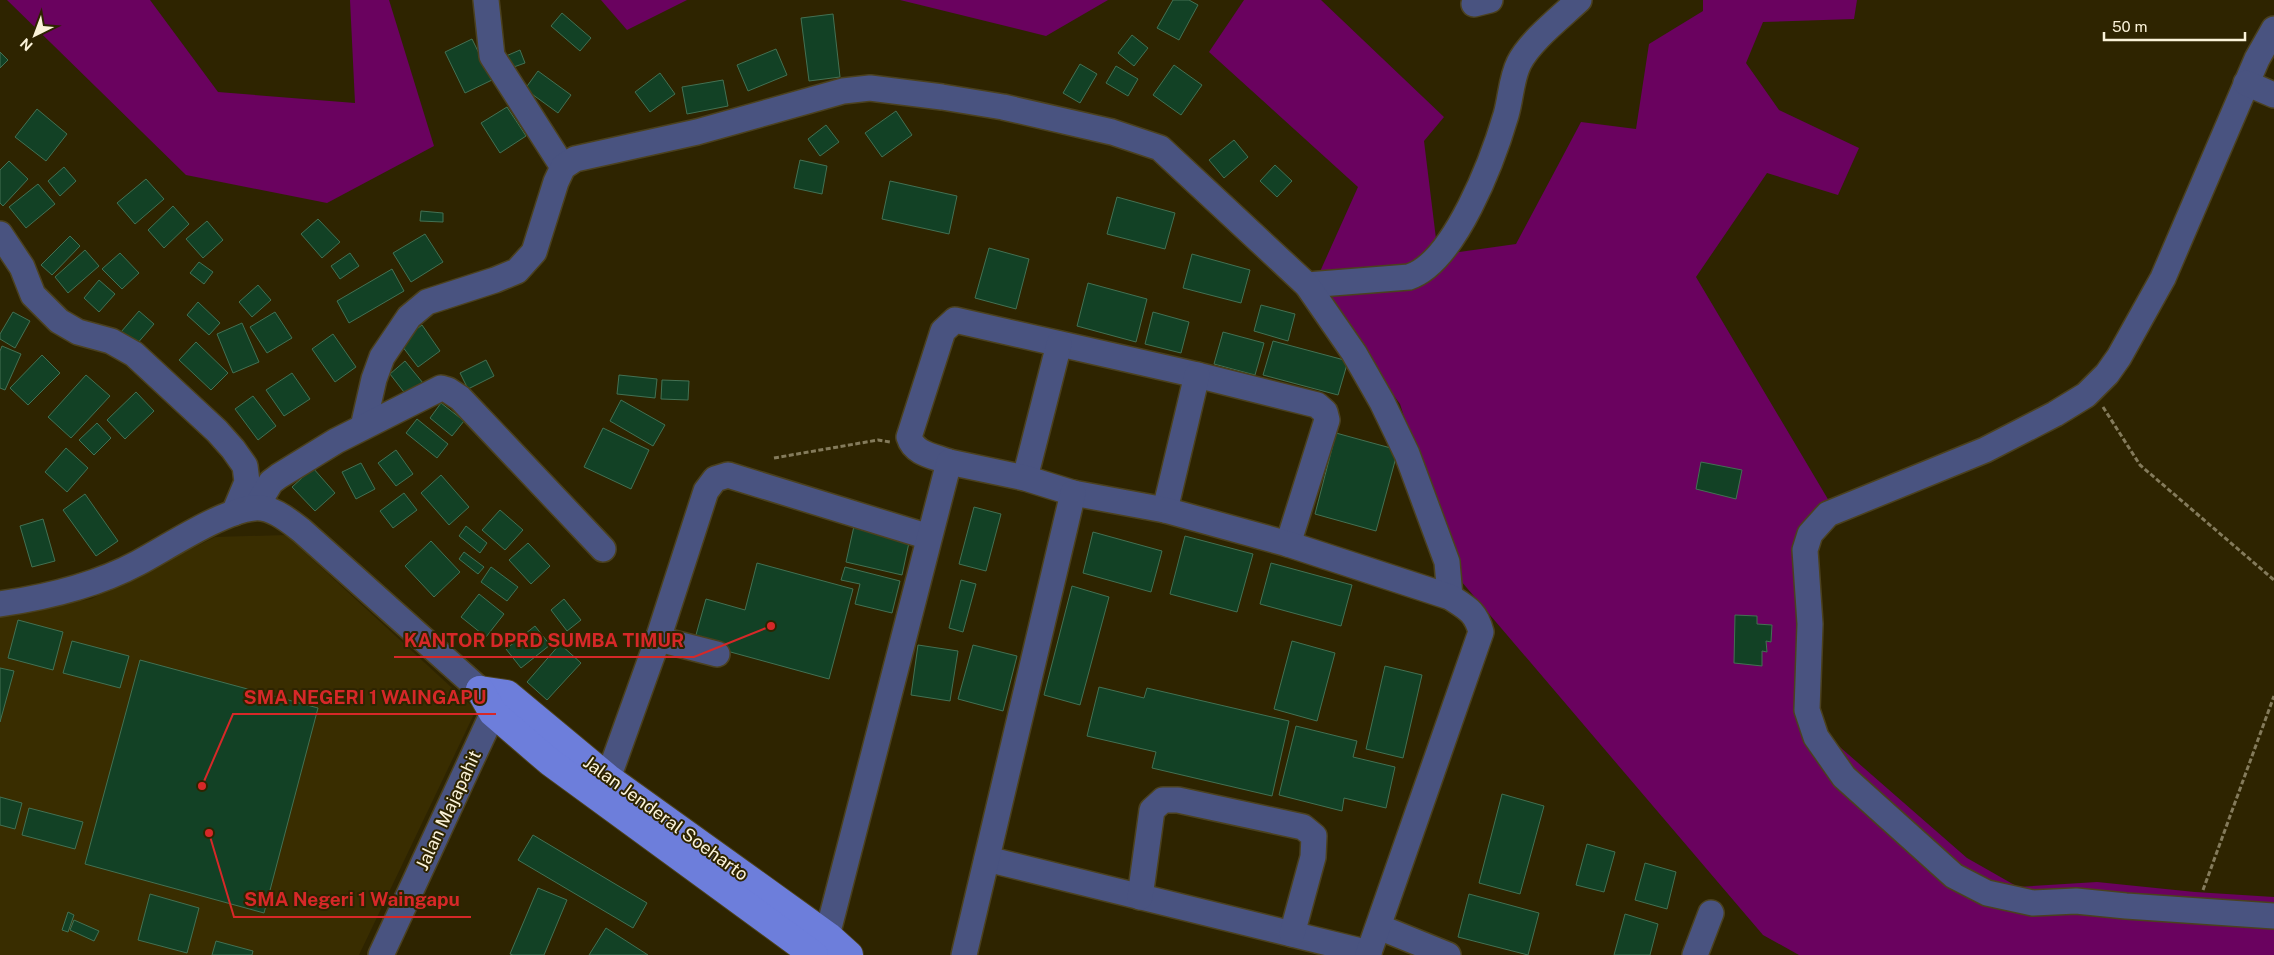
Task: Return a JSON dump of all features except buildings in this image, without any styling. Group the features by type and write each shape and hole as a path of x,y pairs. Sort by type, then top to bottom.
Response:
{"main road":[{"name":"Jalan Jenderal Soeharto","path":"493,699 608,778 821,949"},
{"name":"Jalan Jenderal Soeharto","path":"493,699 550,762 821,949 849,955"}],"street":[{"path":"486,0 492,56 563,167"},
{"path":"1307,285 1409,277 1420,274 1428,268 1448,244 1476,195 1488,168 1504,121 1515,73 1520,61 1533,45 1579,0"},
{"path":"2274,29 2260,52 2246,83 2163,278 2119,357 2107,374 2091,390 2055,414 2019,433 1942,468 1828,514 1810,534 1805,550 1810,624 1807,710 1816,737 1844,777 1954,876 1987,893 2033,903 2076,901 2274,916"},
{"path":"2246,83 2274,94"},
{"path":"363,427 374,379 382,357 409,317 426,302 494,280 517,270 526,262 534,252 556,182 563,167 576,160 697,132 843,91 870,88 942,97 1003,107 1112,132 1160,148 1307,285 1354,353 1382,402 1407,454 1447,562 1450,597"},
{"path":"0,234 22,267 33,295 59,321 78,332 111,341 134,354 217,431 233,449 245,466 247,482 245,510"},
{"path":"987,859 1369,954 1481,632 1478,620 1472,612 1450,597 1288,544 1165,510 1073,493 1026,478 948,462 916,450 911,445 909,437 943,331 948,324 955,320 1197,375 1317,405 1325,412 1326,420 1288,544"},
{"path":"1026,478 1059,344"},
{"path":"1165,510 1197,375"},
{"path":"0,604 30,600 86,586 138,563 210,525 245,510 279,476 363,427 441,388 460,398 603,549"},
{"path":"821,949 948,462"},
{"path":"608,778 658,639 706,492 715,480 728,474 929,537"},
{"path":"964,955 1073,493"},
{"name":"Jalan Jenderal Soeharto","path":"245,510 272,511 301,530 493,699"},
{"path":"658,639 717,654"},
{"name":"Jalan Majapahit","path":"381,955 493,699"},
{"path":"1140,897 1152,810 1163,800 1178,800 1303,827 1314,836 1313,857 1292,934"},
{"path":"1695,955 1711,913"},
{"path":"1379,927 1448,955"}],"path":[{"path":"2091,390 2140,465 2274,580"},
{"path":"774,458 878,440 911,445"},
{"path":"2195,910 2274,696"}],"shaded area":[{"path":"7,0 150,0 218,92 355,103 350,0 389,0 434,146 327,203 186,175"},
{"path":"601,0 687,0 627,30"},
{"path":"900,0 1108,0 1046,36"},
{"path":"1244,0 1321,0 1444,117 1424,141 1438,255 1516,244 1581,122 1636,129 1649,44 1703,11 1703,0 1857,0 1854,19 1763,22 1746,63 1779,110 1859,148 1838,195 1767,173 1696,277 1829,501 1803,536 1813,713 1825,734 1967,858 2018,887 2097,882 2195,892 2274,897 2274,955 1799,955 1763,935 1455,574 1400,404 1314,285 1358,187 1209,52"},
{"path":"286,535 476,710 359,955 0,955 0,615 91,599 215,537"}],"place":[{"name":"KANTOR DPRD SUMBA TIMUR","path":"771,626"},
{"name":"SMA NEGERI 1 WAINGAPU","path":"202,786"},
{"name":"SMA Negeri 1 Waingapu","path":"209,833"}]}
